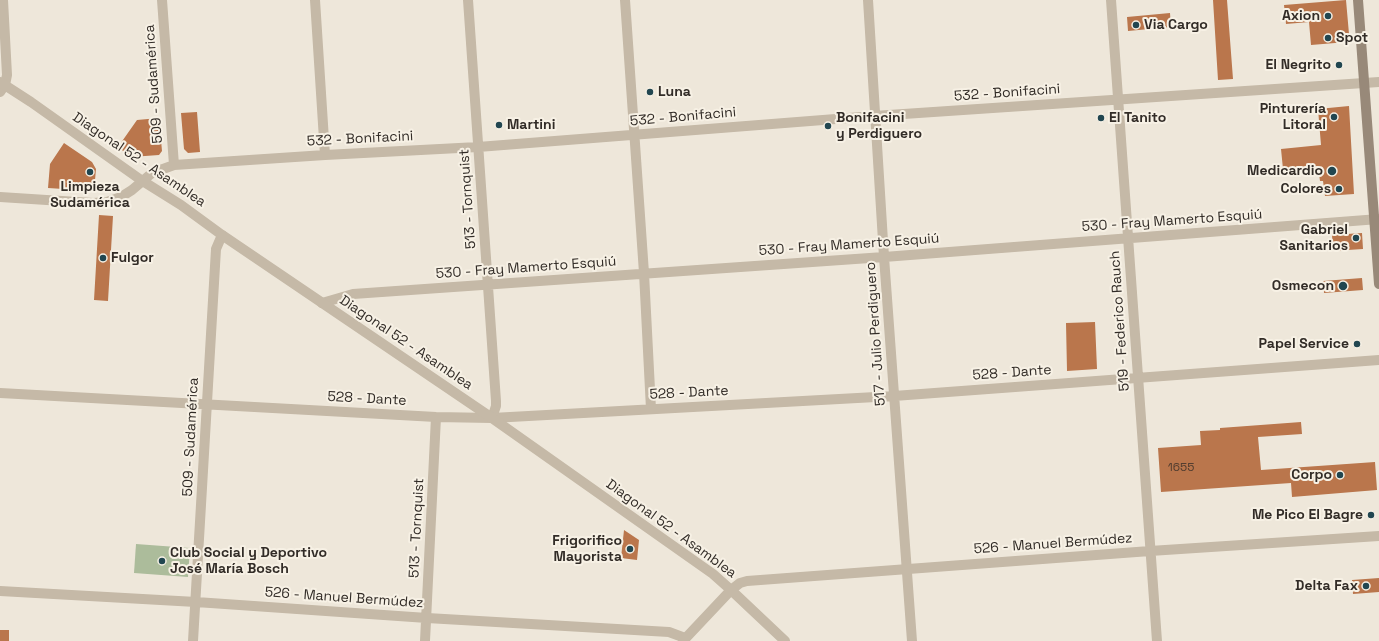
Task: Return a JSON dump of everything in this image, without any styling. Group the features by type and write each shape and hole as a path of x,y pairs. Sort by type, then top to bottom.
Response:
{"main road":[{"path":"1358,0 1377,220 1379,284"}],"street":[{"path":"2,0 7,75 2,87"},
{"name":"509 - Sudamérica","path":"162,0 174,165"},
{"path":"315,0 325,155"},
{"name":"513 - Tornquist","path":"468,0 496,406 492,418"},
{"path":"625,0 644,273 651,409"},
{"name":"517 - Julio Perdiguero","path":"868,0 874,116 912,641"},
{"name":"519 - Federico Rauch","path":"1111,0 1157,641"},
{"name":"532 - Bonifacini","path":"0,196 92,203 107,202 121,197 132,190 141,180 152,172 174,165 478,147 874,116 1379,82"},
{"name":"Diagonal 52 - Asamblea","path":"2,87 31,102 141,180 181,205 222,235 492,418 713,574 785,641"},
{"name":"530 - Fray Mamerto Esquiú","path":"322,303 352,294 884,257 1377,220"},
{"name":"509 - Sudamérica","path":"193,641 216,249 222,235"},
{"name":"528 - Dante","path":"0,393 436,417 492,418 894,396 1379,360"},
{"name":"513 - Tornquist","path":"425,641 436,417"},
{"name":"526 - Manuel Bermúdez","path":"0,591 669,632 684,640 731,590 740,583 747,581 1150,551 1379,536"}],"green space":[{"name":"Club Social y Deportivo José María Bosch","path":"136,544 190,548 188,577 134,573"}],"building":[{"path":"1213,0 1227,0 1233,79 1218,80"},
{"path":"1346,0 1349,34 1346,34 1347,42 1311,45 1309,22 1286,24 1284,5"},
{"path":"1170,13 1171,27 1128,31 1127,17"},
{"path":"1349,106 1354,194 1325,196 1323,181 1320,181 1318,166 1283,169 1281,149 1321,145 1318,109"},
{"path":"197,112 200,152 188,153 184,149 181,113"},
{"path":"159,118 162,151 159,155 131,157 118,147 137,120"},
{"path":"64,143 92,162 96,169 94,191 48,188 50,164"},
{"name":"Fulgor","path":"99,215 113,216 108,301 94,300"},
{"path":"1362,233 1363,249 1333,251 1332,235"},
{"name":"Osmecon","path":"1362,278 1363,290 1324,293 1323,281"},
{"path":"1095,322 1097,369 1067,371 1066,323"},
{"path":"1301,422 1302,434 1258,437 1261,470 1375,462 1377,490 1292,497 1291,483 1161,492 1158,448 1201,445 1200,431 1220,430 1220,428"},
{"name":"Frigorifico Mayorista","path":"624,530 639,540 637,560 621,558"},
{"name":"Delta Fax","path":"1379,578 1379,592 1353,594 1352,580"},
{"path":"0,630 9,630 9,641 0,641"}],"place":[{"name":"Axion","path":"1328,16"},
{"name":"Via Cargo","path":"1136,25"},
{"name":"Spot","path":"1328,38"},
{"name":"El Negrito","path":"1339,65"},
{"name":"Luna","path":"650,92"},
{"name":"Pinturería Litoral","path":"1334,117"},
{"name":"El Tanito","path":"1101,118"},
{"name":"Martini","path":"499,125"},
{"name":"Bonifacini y Perdiguero","path":"828,126"},
{"name":"Medicardio","path":"1332,171"},
{"name":"Limpieza Sudamérica","path":"90,172"},
{"name":"Colores","path":"1339,189"},
{"name":"Gabriel Sanitarios","path":"1356,238"},
{"name":"Fulgor","path":"103,258"},
{"name":"Osmecon","path":"1343,286"},
{"name":"Papel Service","path":"1357,344"},
{"name":"Corpo","path":"1340,475"},
{"name":"Me Pico El Bagre","path":"1371,515"},
{"name":"Frigorifico Mayorista","path":"630,549"},
{"name":"Club Social y Deportivo José María Bosch","path":"162,561"},
{"name":"Delta Fax","path":"1366,586"}]}
